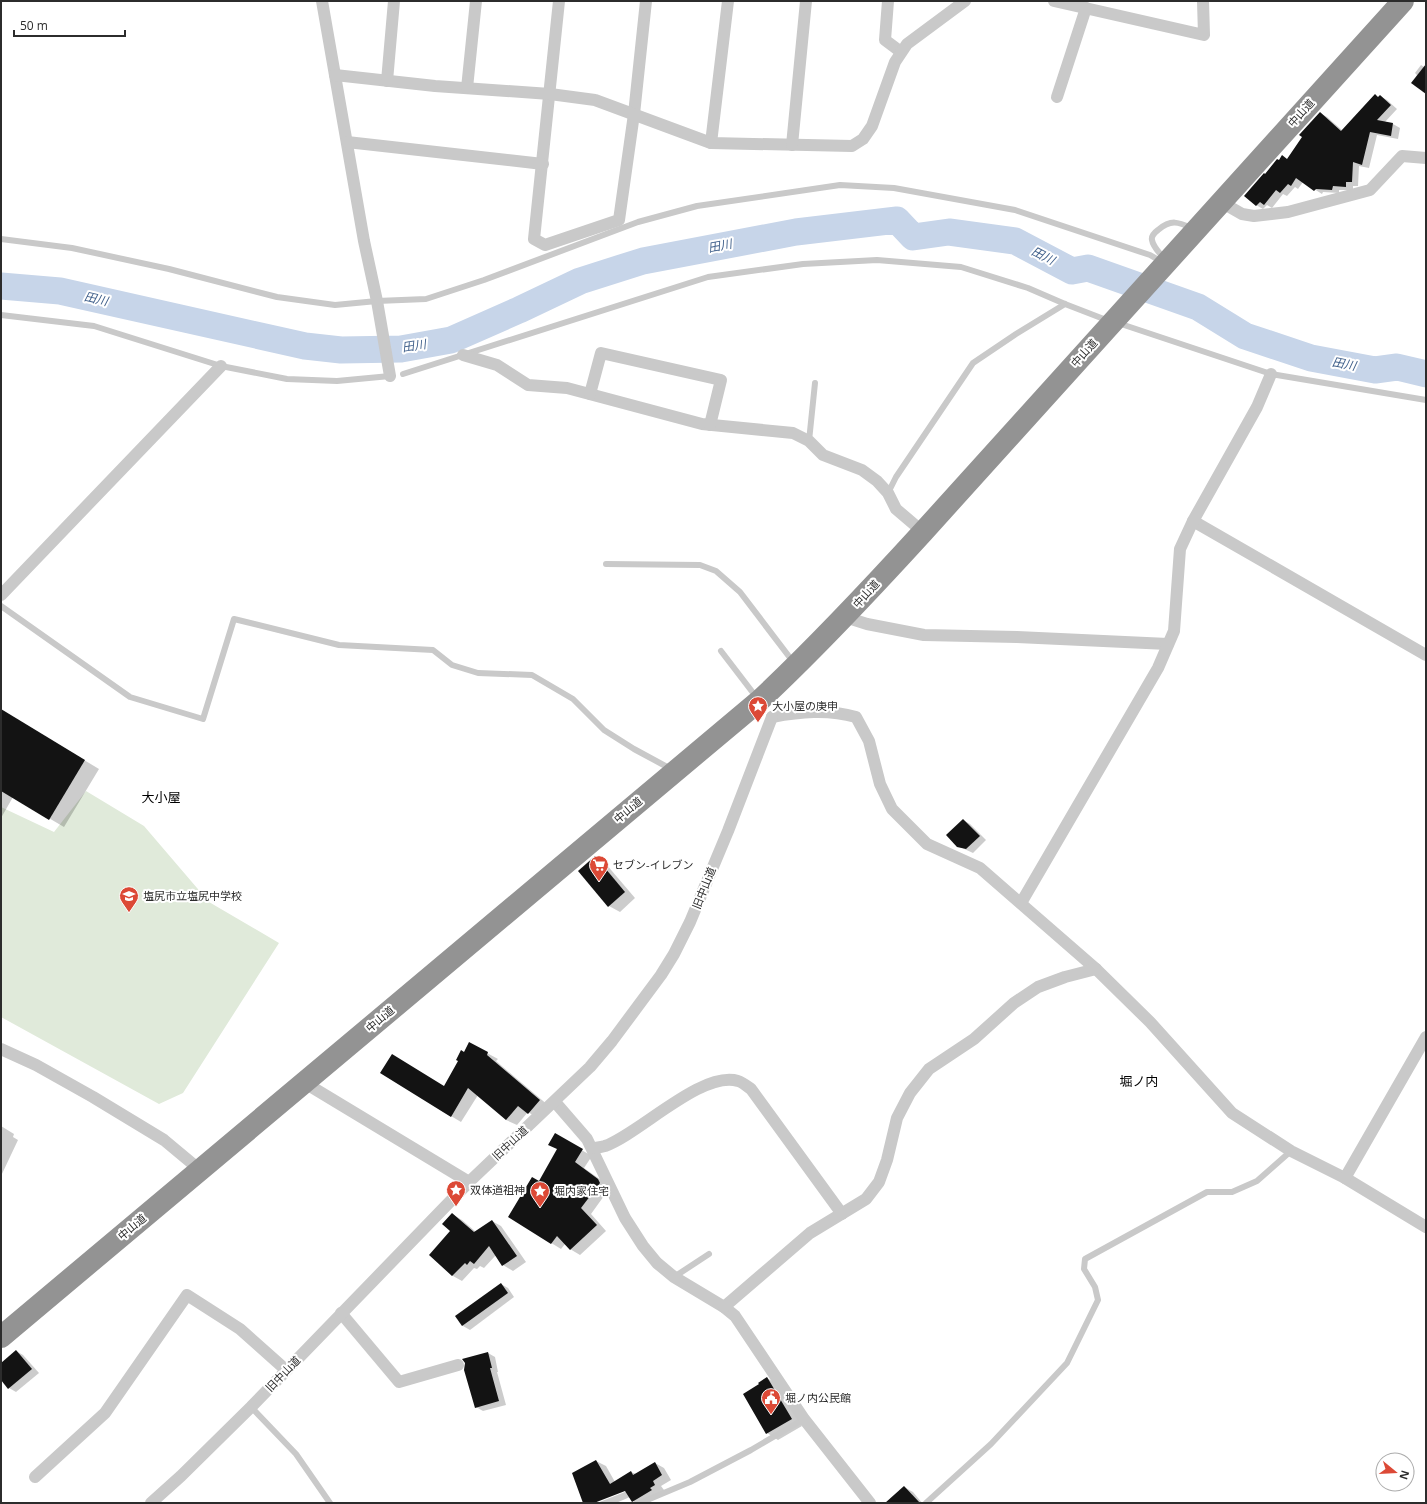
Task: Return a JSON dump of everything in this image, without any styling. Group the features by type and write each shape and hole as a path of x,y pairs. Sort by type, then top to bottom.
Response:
{"highway":[{"name":"中山道","path":"1,1337 305,1083 674,771 765,709 797,666 845,617 923,532 1403,1"}],"street":[{"path":"322,1 364,241 390,373"},
{"path":"387,80 394,1"},
{"path":"466,88 476,1"},
{"path":"559,1 534,239 545,246 619,220 634,114 646,1"},
{"path":"711,143 728,1"},
{"path":"792,145 806,1"},
{"path":"888,1 885,40 901,52"},
{"path":"335,75 466,88 550,94 595,100 711,143 852,146 863,139 872,126 895,62 907,44 965,1"},
{"path":"1054,1 1204,35 1203,1"},
{"path":"1057,97 1086,8"},
{"path":"347,142 543,164"},
{"path":"1222,202 1242,214 1254,216 1288,212 1370,190 1402,156 1426,158"},
{"path":"590,394 602,353 721,380 710,425"},
{"path":"463,356 497,365 528,386 567,388 702,424 793,433 809,441 823,455 862,470 877,481 888,493 896,509 923,532"},
{"path":"1,595 221,366"},
{"path":"1021,903 1158,668 1174,631 1180,549 1193,521 1257,407 1271,374"},
{"path":"1193,521 1426,655"},
{"path":"845,617 867,624 924,635 1017,637 1168,644"},
{"path":"765,709 793,713 820,711 843,713 856,717 869,741 880,784 892,809 927,844 980,868 1096,969 1150,1022 1232,1113 1291,1151 1345,1178 1426,1227"},
{"name":"旧中山道","path":"151,1503 181,1476 251,1407 468,1182 555,1102 590,1067 612,1041 661,975 674,954 690,922 708,880 765,709"},
{"path":"724,1307 810,1233 866,1198 879,1182 887,1160 897,1118 910,1093 929,1069 974,1039 1014,1003 1038,987 1065,977 1096,969"},
{"path":"1345,1178 1426,1036"},
{"path":"1,1049 36,1065 93,1097 164,1140 200,1170"},
{"path":"592,1148 604,1146 639,1127 672,1103 695,1090 715,1082 730,1079 739,1081 751,1089 842,1214"},
{"path":"305,1083 468,1182"},
{"path":"555,1102 587,1139 625,1218 648,1251 658,1263 674,1277 724,1307 735,1316 804,1419 870,1503"},
{"path":"35,1477 105,1413 187,1295 240,1329 286,1370"},
{"path":"341,1313 399,1382 458,1365"}],"lane":[{"path":"1,239 72,248 169,269 278,297 311,303 335,305 377,303 426,299 484,280 638,222 697,206 840,185 894,188 1015,210 1150,255 1165,264"},
{"path":"1165,264 1154,246 1152,239 1154,233 1168,222 1179,223 1196,229"},
{"path":"403,374 708,277 803,264 877,260 961,267 1028,288 1065,304 1114,319 1271,374 1426,400"},
{"path":"888,493 896,477 973,363 1065,304"},
{"path":"1,315 94,326 221,366 287,379 337,381 390,373"},
{"path":"809,441 815,384"},
{"path":"606,564 700,565 716,571 740,592 797,666"},
{"path":"1,606 130,697 203,719 234,619 339,645 433,650 452,665 478,673 532,675 573,699 604,730 634,749 674,771"},
{"path":"721,651 765,709"},
{"path":"926,1503 991,1444 1067,1364 1098,1300 1094,1288 1084,1269 1085,1259 1207,1192 1232,1192 1257,1181 1291,1151"},
{"path":"674,1277 709,1254"},
{"path":"251,1407 296,1454 330,1503"},
{"path":"640,1503 690,1482 804,1419"}],"green space":[{"name":"塩尻市立塩尻中学校","path":"86,791 144,826 209,902 279,943 183,1093 159,1104 1,1017 1,807 54,832"}],"building":[{"path":"1426,64 1426,94 1411,83"},
{"path":"1375,94 1378,97 1380,95 1391,105 1377,120 1393,123 1391,136 1370,132 1362,165 1353,162 1352,182 1346,182 1346,187 1333,186 1332,190 1316,189 1314,191 1296,178 1291,186 1288,184 1280,193 1276,190 1264,205 1260,202 1256,206 1244,196 1277,159 1279,160 1282,155 1287,159 1302,137 1299,135 1320,112 1341,131"},
{"path":"1,709 85,760 49,820 1,791"},
{"path":"963,819 980,836 966,849 957,847 946,835"},
{"path":"595,856 625,892 608,907 578,871"},
{"path":"469,1042 488,1052 487,1055 540,1100 528,1114 518,1106 506,1120 468,1088 451,1117 380,1073 392,1054 444,1086 458,1061 456,1060 461,1050 464,1052"},
{"path":"555,1133 583,1149 575,1162 598,1179 600,1183 581,1208 597,1225 570,1250 557,1236 551,1244 508,1217 532,1177 539,1181 557,1149 548,1145"},
{"path":"452,1213 474,1232 492,1220 517,1256 502,1266 489,1246 474,1264 470,1261 467,1265 465,1263 452,1276 429,1255 450,1231 442,1224"},
{"path":"501,1283 508,1293 462,1326 455,1316"},
{"path":"16,1350 32,1369 8,1389 1,1380 1,1363"},
{"path":"488,1352 492,1368 490,1368 499,1401 475,1408 464,1370 465,1363 462,1359"},
{"path":"767,1377 792,1419 766,1434 743,1394"},
{"path":"596,1460 610,1484 631,1471 633,1475 655,1462 662,1475 653,1481 655,1485 650,1488 652,1490 632,1502 625,1491 594,1503 583,1503 572,1473"},
{"path":"904,1486 920,1503 885,1503"}],"waterway":[{"name":"田川","path":"1,286 60,291 305,346 341,350 401,349 451,340 580,281 643,261 796,232 897,220 913,237 949,232 1015,241 1072,271 1088,268 1198,307 1245,336 1311,358 1375,370 1397,367 1426,374"}],"place":[{"name":"大小屋の庚申","path":"758,723"},
{"name":"セブン-イレブン","path":"599,882"},
{"name":"塩尻市立塩尻中学校","path":"129,913"},
{"name":"双体道祖神","path":"456,1207"},
{"name":"堀内家住宅","path":"540,1208"},
{"name":"堀ノ内公民館","path":"771,1415"}],"district":[{"name":"大小屋","path":"161,797"},
{"name":"堀ノ内","path":"1139,1081"}]}
